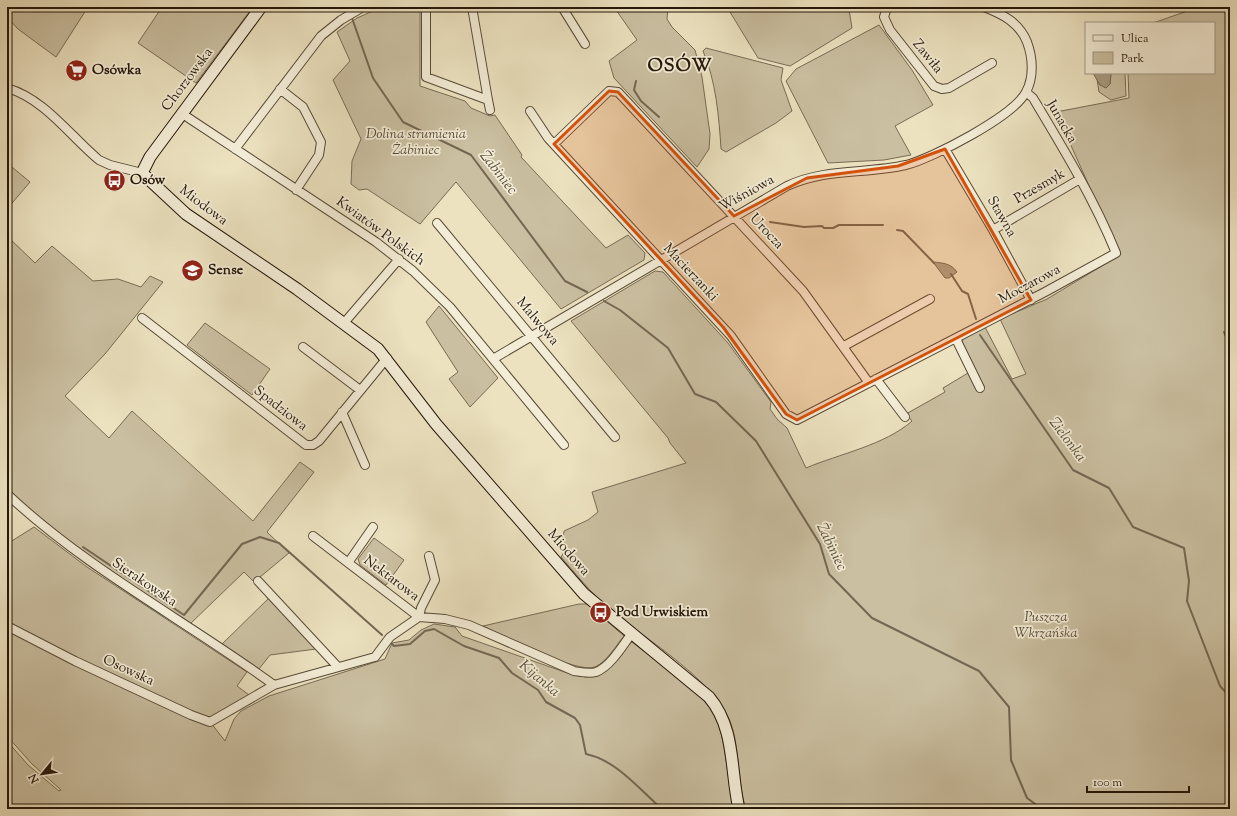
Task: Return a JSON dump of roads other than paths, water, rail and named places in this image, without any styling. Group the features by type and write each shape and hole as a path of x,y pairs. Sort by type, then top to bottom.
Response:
{"street":[{"name":"Chorzowska","path":"142,174 150,157 181,113 261,7"},
{"path":"235,149 321,36 341,20 363,7"},
{"path":"426,7 426,77 488,100"},
{"path":"472,7 490,110"},
{"path":"562,7 585,44"},
{"name":"Zawiła","path":"887,7 884,17 890,30 934,86 942,89 949,88 992,63"},
{"name":"Junacka","path":"984,7 1003,11 1018,27 1029,48 1032,68 1030,82 1026,92 1033,98 1080,179 1108,233 1116,253"},
{"name":"Miodowa","path":"7,88 25,95 37,103 99,160 110,166 142,174 191,218 297,289 378,349 436,424 581,590 703,691 718,708 728,732 740,809"},
{"path":"280,89 303,107 320,142 319,155 296,190"},
{"name":"Urocza","path":"554,144 612,90 618,92 803,291 872,381 905,417"},
{"name":"Wiśniowa","path":"493,359 531,335 781,189 807,178 829,173 887,168 907,164 945,150 1010,110 1018,103 1026,92"},
{"name":"Macierzanki","path":"530,111 537,123 554,144 737,344 786,414 794,419 802,418"},
{"name":"Kwiatów Polskich","path":"181,113 398,259 438,294 564,445"},
{"name":"Stawna","path":"945,150 994,230 1031,300"},
{"name":"Przesmyk","path":"994,230 1080,179"},
{"name":"Malwowa","path":"437,223 615,437"},
{"name":"Moczarowa","path":"802,418 1031,300 1116,253"},
{"path":"344,323 398,259"},
{"path":"844,346 930,299"},
{"name":"Spadziowa","path":"142,318 306,445 313,445 319,441 386,358"},
{"path":"956,339 980,388"},
{"path":"303,347 360,390"},
{"path":"342,412 366,465"},
{"name":"Sierakowska","path":"7,494 36,522 90,562 274,685"},
{"name":"Nektarowa","path":"348,563 373,527"},
{"name":"Nektarowa","path":"313,536 418,617"},
{"path":"274,685 375,656 390,637 418,617 435,580 429,556"},
{"path":"258,581 337,666"},
{"path":"418,617 445,619 469,625 574,671 585,673 595,672 604,667 632,633"},
{"name":"Osowska","path":"7,626 75,661 197,718 210,722 239,707 274,685"}],"waterway":[{"name":"Żabiniec","path":"352,18 373,78 403,122 471,155 565,281 587,292"},
{"path":"636,81 634,90 641,101 659,117"},
{"name":"Zielonka","path":"770,222 804,227 822,226 824,228 833,228 839,225 883,225"},
{"name":"Zielonka","path":"897,230 903,231 934,263"},
{"name":"Zielonka","path":"951,274 962,291 968,294 976,319"},
{"name":"Żabiniec","path":"604,301 620,310 668,348 695,394 716,402 756,441 820,544 829,574 872,618 979,671 1009,707 1011,760 1027,798 1042,809"},
{"path":"1224,332 1230,346"},
{"name":"Zielonka","path":"980,335 1073,470 1109,488 1133,527 1184,548 1189,581 1187,601 1220,686 1230,697"},
{"path":"83,547 184,615 242,544 260,537 279,543 382,635"},
{"name":"Kijanka","path":"392,644 394,646 410,644 425,631 434,629 464,646 499,658 512,673 538,690 546,702 575,718 580,725 586,754 607,762 627,776 662,809"}],"place":[{"name":"Osówka","path":"77,71"},
{"name":"Osów","path":"114,181"},
{"name":"Sense","path":"193,271"},
{"name":"Pod Urwiskiem","path":"600,613"}],"district":[{"name":"OSÓW","path":"680,67"}],"park label":[{"name":"Dolina strumienia Żabiniec","path":"416,144"},
{"name":"Puszcza Wkrzańska","path":"1046,626"}]}
